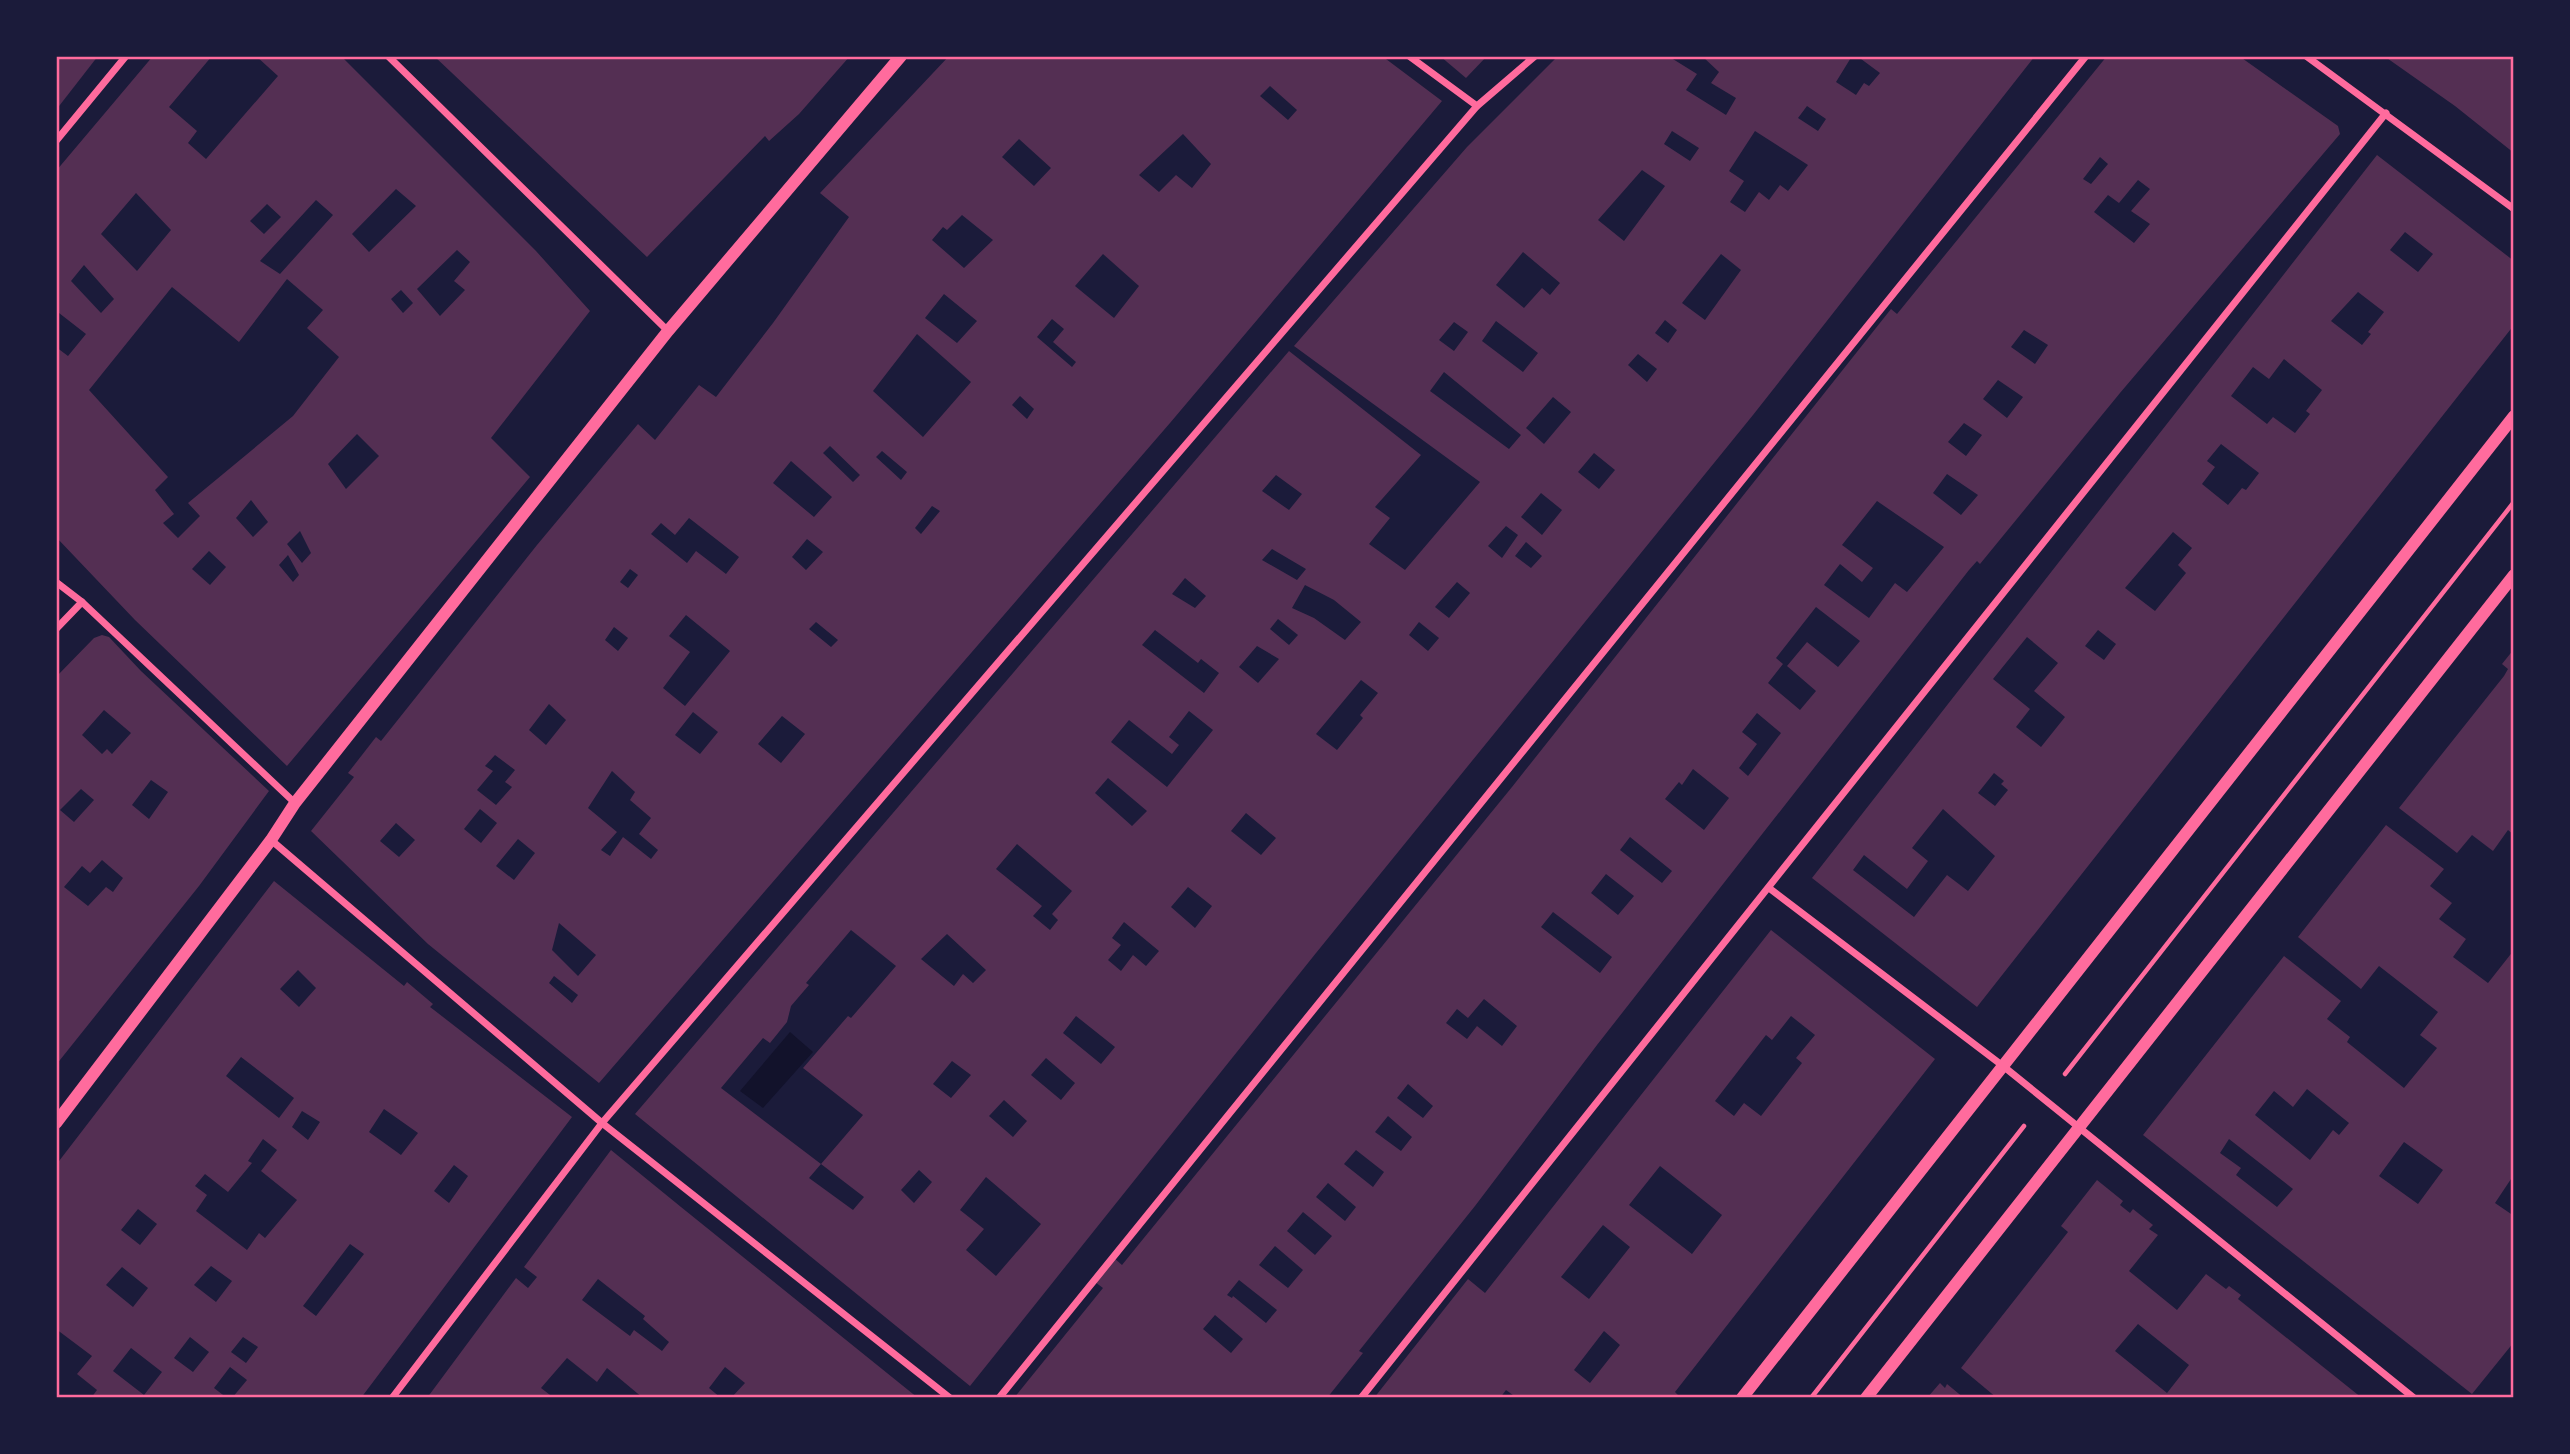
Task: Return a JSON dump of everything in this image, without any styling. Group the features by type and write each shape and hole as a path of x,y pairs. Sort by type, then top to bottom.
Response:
{"street":[{"path":"56,141 126,56"},
{"path":"388,56 668,331"},
{"path":"56,1123 271,840 296,803 668,331 901,56"},
{"path":"1409,56 1478,106"},
{"path":"392,1398 602,1123 1478,106 1535,56"},
{"path":"999,1398 2087,56"},
{"path":"2306,56 2514,209"},
{"path":"1361,1398 2386,114"},
{"path":"1742,1398 2514,416"},
{"path":"1866,1398 2514,575"},
{"path":"56,582 82,602 296,803"},
{"path":"56,629 82,602"},
{"path":"271,840 602,1123 950,1398"},
{"path":"1769,888 2003,1066 2414,1398"}],"path":[{"path":"2062,1077 2514,502"},
{"path":"1811,1398 2024,1126"}],"shaded area":[{"path":"790,1032 813,1052 763,1108 740,1091"}],"building":[{"path":"56,56 98,56 56,110"},
{"path":"153,56 212,56 169,107 197,131 188,143 206,159 278,76 256,56 347,56 344,59 536,251 590,311 491,438 530,477 287,766 135,620 56,537 56,347 68,356 86,334 59,313 56,317 56,171","holes":["396,189 416,206 369,252 352,234","136,193 171,230 137,271 101,234","316,200 333,215 280,274 260,261","267,204 281,217 264,234 250,221","457,250 470,262 454,281 465,290 440,316 417,289","84,265 114,299 101,313 71,281","287,279 323,310 307,328 339,357 293,416 188,503 200,516 178,538 163,523 174,514 155,490 168,477 89,390 172,287 239,342","401,290 413,303 403,313 391,299","357,434 379,456 346,489 328,464","251,500 268,522 253,537 236,518","300,531 311,553 302,563 287,544","209,551 226,567 210,585 192,569","288,555 299,575 293,582 279,565"]},
{"path":"434,56 850,56 799,114 769,141 765,136 647,257"},
{"path":"949,56 1382,56 1442,101 1170,423 599,1083 428,944 311,831 354,777 348,773 376,737 381,741 537,545 638,424 655,440 699,385 716,397 849,217 820,193","holes":["1270,86 1297,110 1288,120 1260,96","1183,134 1211,164 1192,188 1176,175 1159,192 1139,175","1019,139 1051,168 1034,186 1002,157","962,215 993,240 964,268 932,240 943,227 947,230","1103,254 1139,286 1114,318 1075,286","944,294 977,321 957,343 925,318","1052,319 1064,329 1053,342 1076,362 1072,367 1037,337","917,334 971,382 923,437 873,391","1020,396 1034,409 1027,419 1012,405","830,446 860,475 853,482 823,453","882,451 907,472 901,480 876,457","791,461 832,497 814,517 773,483","932,506 940,511 921,534 915,528","689,518 739,557 726,574 696,551 687,563 651,534 661,523 675,535","807,539 823,552 806,570 792,557","630,569 638,575 628,588 620,582","686,615 730,651 685,706 663,688 690,652 669,636","816,622 838,640 831,647 809,629","614,627 628,638 618,651 605,640","549,704 566,720 546,745 529,730","693,712 718,732 700,754 675,735","782,716 805,734 781,763 758,744","495,755 515,770 505,782 512,787 496,805 477,790 493,771 485,766","612,771 635,792 630,800 651,818 639,834 658,850 651,859 623,837 610,856 601,850 617,832 588,808","480,809 497,823 481,843 464,829","396,823 415,840 399,857 380,841","518,839 535,853 514,880 496,866","559,923 596,955 578,976 552,950","554,976 578,995 572,1003 549,983"]},
{"path":"1440,56 1487,56 1466,78"},
{"path":"1558,56 1668,56 1697,74 1686,90 1726,115 1736,98 1711,83 1719,72 1702,56 1852,56 1836,82 1856,95 1864,83 1869,86 1880,73 1857,56 2035,56 1753,415 1316,953 970,1386 635,1114 1289,351 1421,455 1375,507 1390,518 1369,544 1405,570 1480,482 1294,346 1467,147","holes":["1807,106 1826,119 1818,131 1798,118","1672,131 1699,148 1690,161 1664,144","1755,131 1808,165 1788,191 1780,185 1769,200 1759,192 1745,212 1730,202 1744,181 1729,171","1642,170 1665,186 1624,241 1598,220","1523,252 1560,283 1550,295 1542,288 1524,308 1496,285","1721,254 1741,270 1705,320 1682,303","1665,320 1677,330 1668,343 1655,333","1496,321 1538,353 1523,372 1482,341","1454,322 1468,332 1454,351 1439,340","1638,354 1657,369 1647,382 1628,365","1444,372 1521,435 1509,449 1430,391","1553,397 1571,412 1544,444 1526,428","1594,453 1615,470 1599,489 1578,472","1276,475 1302,494 1289,510 1262,491","1541,493 1562,510 1542,535 1521,517","1506,526 1518,535 1502,558 1488,546","1526,542 1542,556 1531,568 1515,556","1272,549 1306,569 1297,580 1262,560","1185,578 1206,596 1195,608 1172,594","1457,582 1470,593 1449,618 1435,607","1305,585 1334,600 1361,622 1345,640 1314,618 1292,608","1278,619 1298,635 1289,645 1270,629","1419,622 1439,638 1428,651 1409,635","1155,630 1198,663 1201,659 1219,673 1204,693 1142,645","1257,646 1279,659 1258,683 1239,667","1361,680 1378,693 1360,715 1363,718 1337,750 1316,734","1189,711 1213,730 1167,787 1111,742 1129,720 1172,754 1179,745 1169,737","1108,778 1147,811 1132,826 1095,793","1246,813 1276,838 1261,855 1231,831","1017,844 1072,891 1052,914 1058,920 1050,930 1033,916 1042,906 996,869","1188,887 1212,906 1195,928 1171,907","1124,922 1159,951 1146,966 1133,955 1121,971 1108,960 1121,945 1112,938","851,930 896,966 803,1068 863,1115 821,1164 721,1088 763,1038 770,1043 787,1022 791,1006 809,985 806,983","947,934 986,970 973,983 963,974 954,986 921,959","1076,1016 1115,1047 1101,1064 1063,1033","1046,1058 1075,1083 1061,1100 1031,1075","952,1061 971,1075 951,1098 933,1084","1004,1100 1027,1121 1013,1137 989,1116","821,1164 864,1197 853,1210 809,1178","919,1170 932,1182 914,1203 901,1190","986,1177 1041,1224 996,1276 966,1250 984,1229 960,1210"]},
{"path":"2107,56 2239,56 2338,126 2340,134 2120,393 1980,564 1977,561 1969,570 1597,1045 1475,1206 1359,1351 1363,1353 1327,1398 1014,1398 1103,1288 1095,1282 1114,1258 1122,1265 1512,787 1891,309 1897,314","holes":["2100,157 2108,164 2091,184 2083,179","2138,180 2150,189 2131,211 2150,224 2134,243 2094,212 2108,195 2119,203","2024,330 2048,345 2035,364 2011,347","1998,380 2023,397 2007,418 1983,399","1964,423 1982,435 1966,456 1948,442","1947,474 1978,495 1961,515 1933,493","1877,501 1944,547 1907,592 1895,583 1869,618 1824,585 1840,564 1862,582 1873,568 1842,545","1816,607 1860,641 1838,667 1807,642 1787,666 1816,691 1800,710 1768,683 1783,664 1776,658","1757,713 1781,733 1748,776 1739,768 1757,744 1742,732","1693,769 1729,798 1704,830 1665,799 1679,782 1682,785","1630,837 1672,871 1662,883 1620,850","1606,874 1634,896 1618,915 1591,893","1553,912 1612,957 1600,973 1541,927","1484,999 1517,1026 1502,1046 1477,1026 1467,1039 1446,1023 1457,1009 1468,1018","1408,1084 1433,1106 1423,1118 1397,1098","1388,1116 1412,1137 1401,1151 1375,1132","1356,1150 1384,1172 1373,1187 1344,1164","1328,1183 1356,1207 1345,1221 1316,1197","1303,1212 1332,1236 1315,1255 1287,1231","1275,1246 1303,1270 1288,1288 1259,1265","1239,1280 1277,1310 1266,1323 1233,1296 1232,1298 1227,1295","1215,1315 1243,1339 1231,1353 1203,1329"]},
{"path":"2384,56 2514,56 2514,153 2455,106"},
{"path":"2377,155 2514,261 2514,325 1977,1007 1812,878","holes":["2405,232 2433,254 2418,272 2390,250","2358,292 2384,312 2368,332 2371,334 2362,345 2331,321","2284,359 2322,390 2306,411 2310,414 2295,433 2273,417 2267,424 2231,396 2253,367 2269,379","2221,444 2259,473 2246,490 2242,488 2228,505 2202,484 2215,467 2207,461","2173,532 2192,548 2178,565 2186,573 2155,611 2125,588","2098,630 2116,644 2104,660 2085,646","2027,637 2058,663 2034,691 2065,717 2041,747 2016,727 2030,709 1993,679","1994,773 2004,781 2001,784 2008,790 1995,806 1978,793","1943,809 1995,856 1968,891 1947,875 1914,917 1853,870 1864,855 1907,889 1928,861 1912,848"]},
{"path":"102,635 109,637 141,671 269,791 199,886 56,1065 56,677 94,638","holes":["104,710 131,733 112,754 107,749 102,754 82,735","151,780 168,792 149,819 132,805","81,789 94,800 74,822 60,810","102,860 123,878 113,892 106,887 88,906 64,887 82,866 90,873"]},
{"path":"2514,649 2514,835 2508,830 2493,851 2472,835 2457,853 2399,808 2504,676 2508,669 2502,664"},
{"path":"2386,825 2444,869 2430,886 2452,903 2439,919 2466,939 2453,957 2488,983 2514,950 2514,1181 2511,1179 2495,1203 2514,1216 2514,1342 2472,1394 2143,1135 2284,956 2341,1001 2327,1019 2350,1037 2347,1042 2404,1088 2437,1048 2420,1035 2438,1012 2379,966 2361,989 2298,937","holes":["2307,1089 2349,1123 2339,1135 2333,1130 2310,1160 2255,1115 2274,1091 2293,1107","2229,1139 2293,1189 2277,1207 2236,1175 2241,1168 2220,1153","2404,1142 2443,1170 2418,1204 2379,1176"]},
{"path":"274,881 404,986 407,982 433,1004 430,1007 572,1117 361,1398 232,1398 247,1380 230,1367 214,1388 227,1398 91,1398 97,1390 77,1374 92,1356 56,1329 56,1165","holes":["298,970 316,988 299,1007 280,989","241,1057 294,1098 279,1118 226,1076","384,1109 418,1133 401,1155 369,1132","302,1111 320,1122 308,1140 292,1127","263,1139 277,1150 261,1171 297,1200 265,1238 259,1233 247,1250 196,1211 207,1195 195,1186 205,1174 228,1192 252,1163 248,1161","454,1165 468,1176 449,1203 434,1191","138,1209 157,1224 140,1245 121,1230","350,1244 364,1254 316,1316 303,1306","211,1266 232,1281 216,1302 194,1285","122,1267 148,1288 133,1307 106,1285","190,1337 209,1352 193,1372 174,1358","243,1337 258,1347 246,1363 231,1352","131,1348 162,1372 144,1395 113,1371"]},
{"path":"1771,930 1935,1059 1675,1392 1681,1398 1517,1398 1506,1390 1500,1398 1374,1398 1468,1279 1485,1293","holes":["1791,1016 1815,1035 1796,1058 1802,1063 1761,1116 1744,1103 1734,1116 1715,1101 1766,1035 1772,1040","1660,1166 1722,1215 1692,1254 1629,1205","1603,1225 1630,1247 1589,1299 1561,1277","1604,1331 1620,1345 1590,1383 1574,1370"]},
{"path":"611,1150 918,1398 731,1398 745,1383 725,1367 709,1388 721,1398 643,1398 607,1368 597,1382 567,1358 541,1388 554,1398 427,1398 516,1278 528,1288 537,1277 524,1267","holes":["598,1279 645,1316 643,1319 669,1342 662,1351 634,1330 630,1336 582,1300"]},
{"path":"2097,1180 2123,1201 2120,1205 2130,1213 2133,1209 2153,1225 2149,1229 2158,1235 2129,1271 2177,1310 2206,1274 2226,1289 2229,1286 2241,1295 2238,1299 2362,1398 2035,1398 2032,1395 2030,1398 1997,1398 1961,1368 2068,1232 2061,1226","holes":["2138,1324 2189,1365 2167,1393 2115,1351"]},
{"path":"1940,1383 1945,1388 1947,1384 1964,1398 1927,1398"}]}
